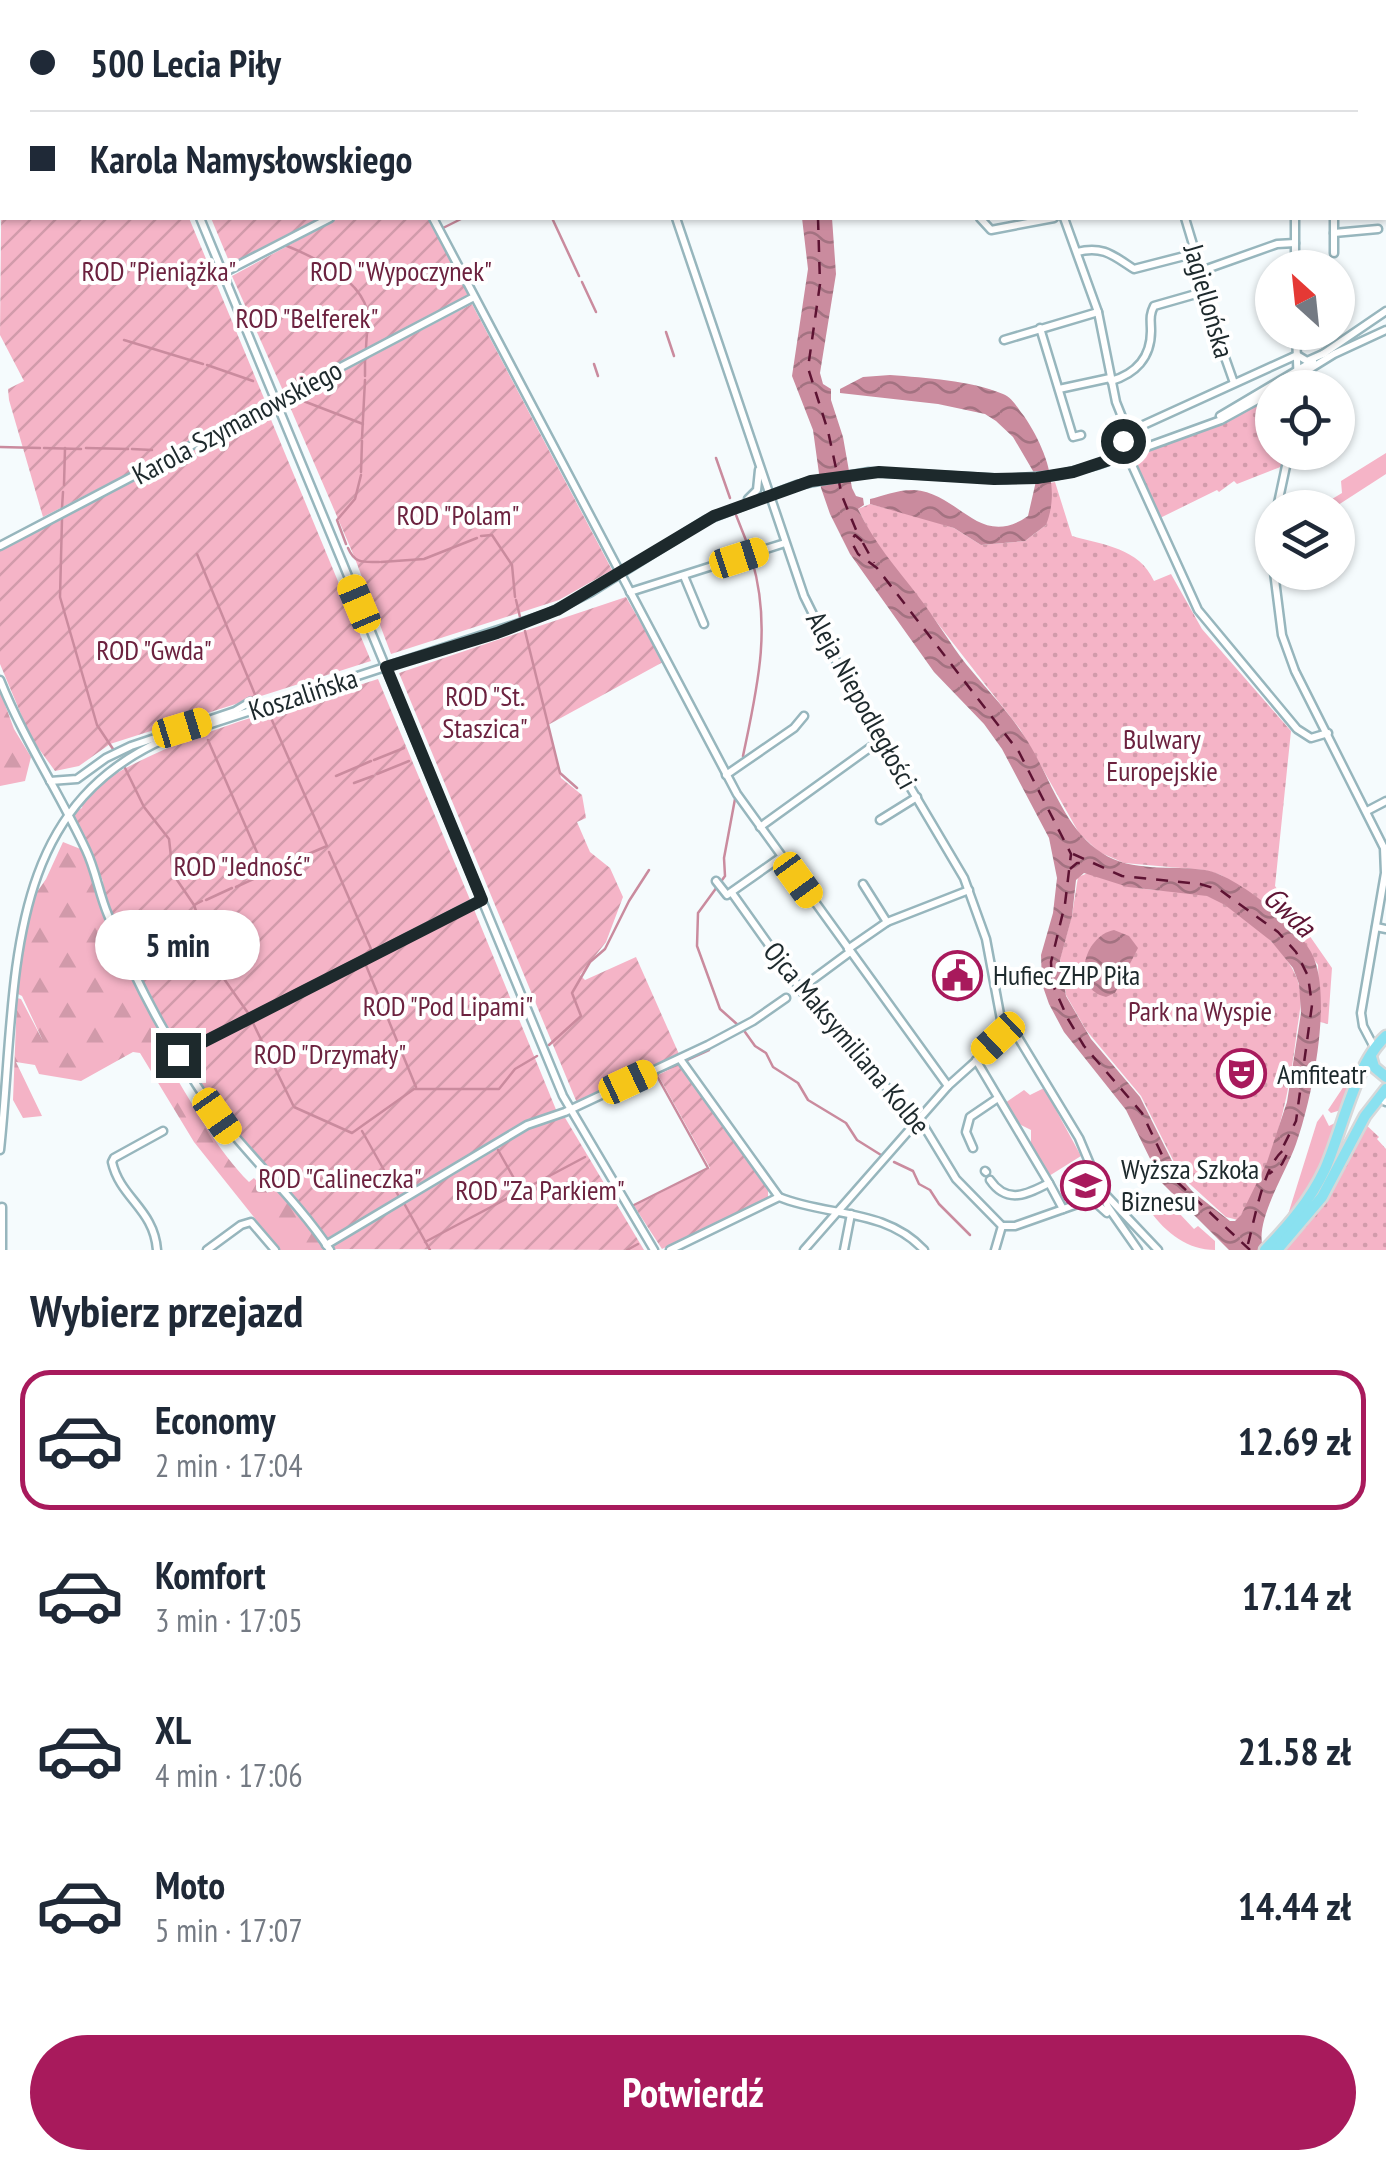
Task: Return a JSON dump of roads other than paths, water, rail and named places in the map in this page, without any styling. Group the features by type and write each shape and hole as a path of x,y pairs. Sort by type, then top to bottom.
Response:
{"main road":[{"path":"1327,1179 1373,1053 1385,1037"},
{"path":"1373,1053 1374,1068 1386,1076"},
{"path":"1273,1248 1305,1220 1365,1116 1385,1097"}],"street":[{"path":"201,220 570,1110 654,1250"},
{"path":"223,273 326,220"},
{"path":"434,220 726,775 760,828 948,1086"},
{"name":"Aleja Niepodległości","path":"677,220 786,543 824,639 970,890 986,939 1007,1031 1077,1134 1101,1189 1116,1212"},
{"path":"982,220 991,230 1044,220"},
{"path":"1065,220 1098,312 1110,380 1128,432"},
{"name":"Jagiellońska","path":"1186,220 1203,292 1234,384"},
{"path":"1295,220 1295,250"},
{"path":"1334,220 1334,250"},
{"path":"1334,233 1378,229"},
{"path":"1201,272 1276,244 1295,243"},
{"path":"1076,252 1093,248 1108,251 1134,270 1196,252"},
{"path":"1059,389 1131,372 1146,355 1154,306 1203,292"},
{"name":"Karola Szymanowskiego","path":"0,546 474,297"},
{"path":"1302,370 1386,310"},
{"path":"1004,340 1098,312"},
{"path":"1040,328 1073,438 1081,435"},
{"path":"1307,370 1386,330"},
{"path":"1296,350 1297,370"},
{"path":"1325,353 1308,360 1296,355 1128,432 1123,439 1203,618 1300,732 1314,738 1328,733"},
{"path":"1206,424 1255,397"},
{"path":"1206,424 1255,402"},
{"name":"Koszalińska","path":"72,821 55,815 62,802 105,766 136,750 529,621 565,606 692,528 769,494 869,472 1024,479 1058,475 1206,424"},
{"path":"740,505 757,490 759,464"},
{"path":"630,592 786,543"},
{"path":"684,576 704,624"},
{"path":"1276,590 1284,644 1300,683 1381,838 1386,858 1361,1013 1373,1053"},
{"path":"0,680 27,743 62,802 95,870 102,901 120,946 178,1055 232,1136 300,1208 328,1247 527,1126 570,1110 739,1030 887,922 970,890"},
{"path":"50,781 77,779 131,746 235,712 250,702 256,710"},
{"path":"726,775 794,728 804,716"},
{"path":"760,828 882,739"},
{"path":"880,820 917,797"},
{"path":"1367,811 1386,801"},
{"path":"716,881 727,894 781,857"},
{"path":"863,884 887,922"},
{"name":"Ojca Maksymiliana Kolbe","path":"732,892 794,992 858,1061 919,1118 962,1186 1002,1226"},
{"path":"178,1055 482,900"},
{"path":"1376,927 1386,929"},
{"path":"0,1150 4,984"},
{"path":"804,1250 948,1086 1007,1031"},
{"path":"1370,1034 1385,1037"},
{"path":"680,1058 779,1197"},
{"path":"976,1060 1063,1209"},
{"path":"973,1148 966,1132 970,1116 998,1098"},
{"path":"157,1250 151,1224 118,1180 112,1162 163,1131"},
{"path":"987,1174 1001,1192 1017,1196 1025,1196 1049,1183"},
{"path":"670,1250 779,1197 827,1208 835,1215 851,1214 881,1221 924,1250"},
{"path":"995,1250 1002,1226 1012,1227 1091,1201 1103,1208 1138,1250"},
{"path":"844,1250 851,1214 846,1202"},
{"path":"2,1207 2,1250"},
{"path":"1116,1212 1121,1227"},
{"path":"1116,1212 1158,1250"},
{"path":"208,1250 251,1222 276,1250"}],"water":[{"path":"802,220 832,220 836,274 820,373 823,384 831,389 852,488 856,496 863,498 864,505 858,509 878,544 960,656 1009,714 1061,805 1089,843 1126,863 1205,870 1233,881 1279,915 1311,952 1321,993 1314,1075 1296,1144 1266,1212 1264,1250 1229,1250 1162,1183 1126,1110 1064,1032 1042,984 1041,955 1053,913 1057,878 1049,838 1002,749 984,724 934,672 850,554 821,488 813,430 792,376 808,269","holes":["1084,873 1128,887 1207,896 1271,941 1293,968 1299,984 1301,1013 1287,1102 1267,1162 1235,1221 1193,1192 1180,1177 1140,1097 1091,1039 1066,996 1060,960 1072,916 1076,880"]},
{"path":"890,375 962,383 1009,398 1032,428 1044,454 1052,497 1046,525 1025,541 981,545 954,528 870,504 870,499 914,490 930,493 983,524 1011,525 1028,516 1036,481 1013,437 985,414 938,404 840,393 840,389 863,377"},
{"path":"1114,930 1129,936 1138,948 1115,993 1106,997 1088,984 1085,963 1095,942"}],"waterway":[{"path":"443,228 459,220"},
{"path":"553,220 579,276"},
{"path":"287,246 322,263 355,288 367,310 366,350"},
{"path":"582,282 596,312"},
{"path":"666,332 674,356"},
{"path":"124,340 203,364"},
{"path":"365,360 365,376"},
{"path":"594,364 598,376"},
{"path":"207,365 253,381"},
{"path":"362,438 365,380"},
{"path":"293,397 363,424"},
{"path":"361,472 362,441"},
{"path":"0,447 40,448"},
{"path":"44,448 81,449"},
{"path":"64,485 65,448"},
{"path":"86,448 128,449"},
{"path":"132,449 152,450"},
{"path":"716,458 730,498"},
{"path":"346,544 337,520 355,499 361,475"},
{"path":"62,508 63,492"},
{"path":"736,515 749,548"},
{"path":"62,519 60,597 97,725 113,749"},
{"path":"481,536 492,535 512,565 515,597"},
{"path":"381,562 424,559 477,538"},
{"path":"348,548 357,559 379,562"},
{"path":"197,554 256,697"},
{"path":"743,756 762,634 752,560"},
{"path":"516,600 520,617"},
{"path":"525,631 560,773 577,788"},
{"path":"271,718 327,846 292,861"},
{"path":"208,740 266,873"},
{"path":"374,760 404,748"},
{"path":"336,776 371,761"},
{"path":"377,774 409,761"},
{"path":"125,768 144,807 169,839 173,874 194,905"},
{"path":"354,783 373,776"},
{"path":"735,799 724,858 725,876 698,913 697,946 720,1009 738,1025"},
{"path":"329,852 371,949 362,957"},
{"path":"267,873 289,863"},
{"path":"549,1045 581,1016 572,993 590,962 605,949 649,870"},
{"path":"236,887 262,875"},
{"path":"206,900 232,888"},
{"path":"202,901 194,905 215,966 248,1013"},
{"path":"365,963 416,1087"},
{"path":"252,1021 294,1107 352,1133 414,1089 499,1089 515,1069 537,1056"},
{"path":"745,1032 766,1053 773,1067 798,1083 808,1100 846,1123 857,1140 881,1155"},
{"path":"687,1060 709,1050"},
{"path":"662,1071 677,1065"},
{"path":"634,1205 708,1168 658,1073"},
{"path":"362,1131 398,1195"},
{"path":"498,1150 520,1189"},
{"path":"425,1242 585,1157"},
{"path":"894,1162 913,1171 919,1184 930,1190 970,1235"},
{"path":"405,1205 430,1250"},
{"path":"627,1250 638,1244"}],"place":[{"name":"Hufiec ZHP Piła","path":"958,975"},
{"name":"Amfiteatr","path":"1242,1074"},
{"name":"Wyższa Szkoła Biznesu","path":"1086,1185"}],"park label":[{"name":"ROD \"Pieniążka\"","path":"159,271"},
{"name":"ROD \"Wypoczynek\"","path":"401,271"},
{"name":"ROD \"Belferek\"","path":"307,318"},
{"name":"ROD \"Polam\"","path":"458,515"},
{"name":"ROD \"Gwda\"","path":"154,650"},
{"name":"ROD \"St. Staszica\"","path":"485,712"},
{"name":"Bulwary Europejskie","path":"1162,755"},
{"name":"ROD \"Jedność\"","path":"242,866"},
{"name":"ROD \"Pod Lipami\"","path":"448,1006"},
{"name":"Park na Wyspie","path":"1200,1011"},
{"name":"ROD \"Drzymały\"","path":"330,1054"},
{"name":"ROD \"Calineczka\"","path":"340,1178"},
{"name":"ROD \"Za Parkiem\"","path":"540,1190"}],"water label":[{"name":"Gwda","path":"1289,912"}]}
